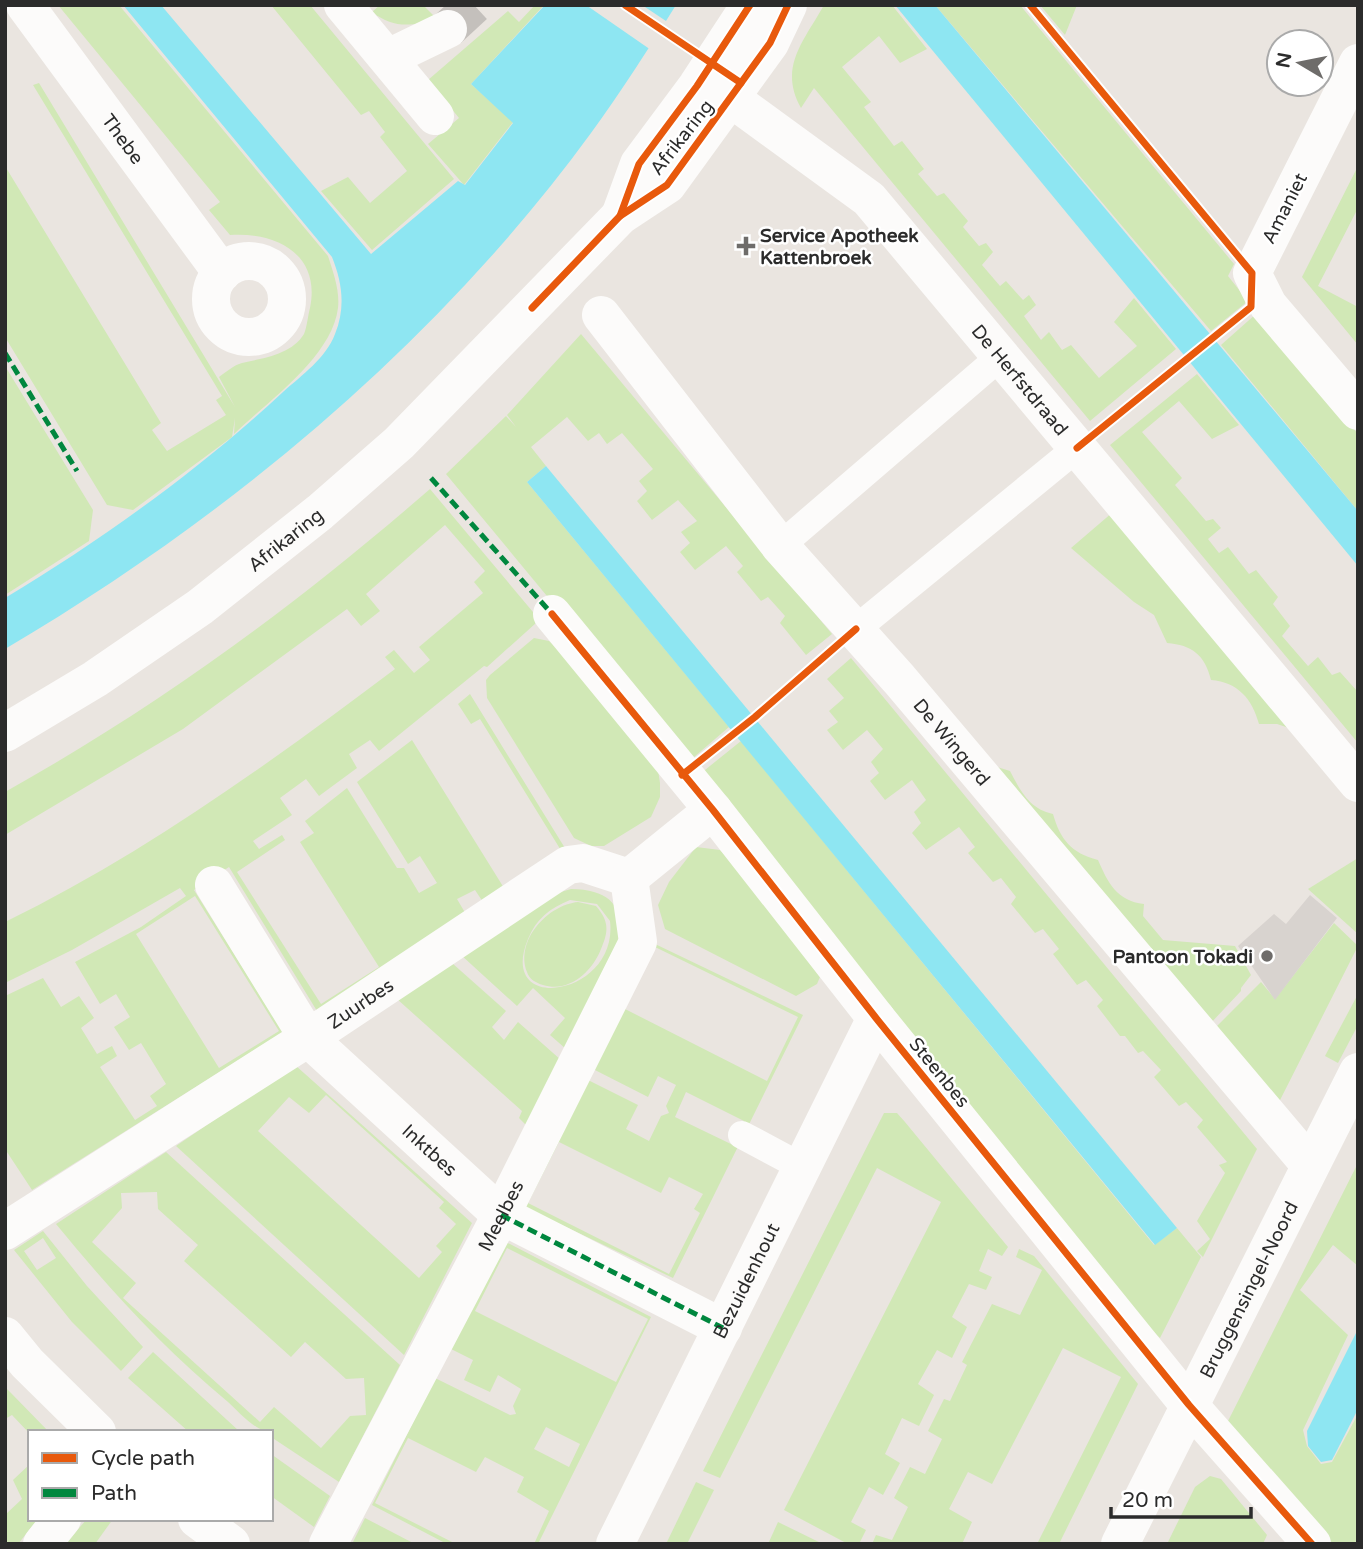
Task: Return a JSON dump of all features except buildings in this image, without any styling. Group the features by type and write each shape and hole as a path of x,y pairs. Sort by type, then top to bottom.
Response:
{"street":[{"path":"343,5 435,116"},
{"path":"716,89 750,5"},
{"path":"716,89 770,43 788,5"},
{"name":"Thebe","path":"20,15 222,273"},
{"path":"388,58 448,29"},
{"name":"Amaniet","path":"1358,62 1252,273 1268,305 1358,411"},
{"name":"Afrikaring","path":"5,733 95,679 200,607 320,512 436,407 620,216 667,185 716,89"},
{"name":"De Herfstdraad","path":"716,89 869,199 1358,783"},
{"name":"De Wingerd","path":"601,315 780,546 856,629 1310,1165"},
{"name":"Steenbes","path":"552,614 713,810 876,1018 1189,1405 1312,1544"},
{"path":"629,878 713,810"},
{"name":"Zuurbes","path":"5,1231 308,1038 568,865 583,863 629,878"},
{"name":"Meelbes","path":"328,1544 501,1215 638,942 629,878"},
{"name":"Inktbes","path":"214,886 308,1038 501,1215 723,1328"},
{"name":"Bezuidenhout","path":"615,1544 876,1018"},
{"name":"Bruggensingel-Noord","path":"1120,1544 1358,1072"},
{"path":"5,1336 27,1363 95,1430"},
{"path":"41,1544 60,1521"},
{"path":"200,1521 232,1544"}],"lane":[{"path":"780,546 1001,356"},
{"path":"856,629 1077,448"},
{"path":"742,1135 802,1167"}],"green space":[{"path":"58,5 119,5 328,256 337,288 338,308 333,326 311,361 234,434 235,418 232,437 133,510 107,505 5,337 5,166 161,423 152,430 167,451 226,415 216,400 222,396 33,85 39,83 235,407 219,377 239,364 292,347 304,334 312,289 309,273 302,260 291,250 263,238 230,235 209,210 220,202"},
{"path":"271,5 310,5 454,179 372,250 321,191 348,177 370,203 407,171 380,137 385,132 369,111 361,115"},
{"path":"380,5 423,5 437,19 396,24 372,12"},
{"path":"535,5 544,5 471,84 513,122 464,185 428,144 459,118 428,80 508,11 519,22"},
{"path":"824,5 892,5 927,49 900,63 879,36 842,67 871,102 864,107 894,146 902,141 924,169 918,174 937,196 944,193 968,221 963,227 979,246 986,243 993,252 982,265 1000,286 1006,281 1023,300 1029,295 1036,305 1024,316 1041,340 1049,332 1062,350 1071,345 1099,378 1137,346 1114,322 1134,298 1176,349 1090,421 814,88 801,108 792,80 793,67 802,43"},
{"path":"935,5 1020,5 1234,264 1228,276 1248,301 1211,331"},
{"path":"1040,5 1077,5 1065,35"},
{"path":"1358,166 1358,208 1318,286 1358,307 1358,345 1302,277"},
{"path":"1257,313 1358,434 1358,511 1221,345"},
{"path":"581,334 832,634 806,655 780,623 785,616 768,597 761,601 737,572 743,566 726,546 695,570 680,552 690,543 681,532 697,521 678,500 652,520 637,501 647,491 639,481 653,469 622,433 607,444 599,433 588,441 567,417 531,447 546,466 527,482 729,727 686,764 446,474 506,416 516,427 507,415"},
{"path":"5,366 93,510 89,541 5,595"},
{"path":"1197,374 1239,425 1212,439 1179,401 1142,432 1182,478 1175,485 1206,521 1213,519 1221,528 1208,539 1219,553 1228,547 1249,574 1256,570 1278,597 1273,604 1290,626 1282,636 1308,666 1318,657 1332,675 1340,672 1358,692 1358,743 1110,445"},
{"path":"430,489 538,618 536,623 487,667 484,666 379,751 370,740 349,754 357,768 319,796 306,779 280,798 292,815 253,841 259,849 282,835 285,840 237,872 321,1004 379,967 300,842 314,833 305,821 347,788 397,868 404,868 419,893 437,883 420,856 408,864 357,782 412,740 504,888 562,852 480,719 471,724 458,704 470,694 568,853 485,905 475,890 457,899 467,916 317,1011 229,867 194,890 283,1032 32,1190 5,1149 5,996 43,978 61,1007 79,996 94,1018 81,1028 97,1054 112,1046 117,1056 100,1067 135,1120 157,1106 150,1096 166,1084 141,1043 129,1050 114,1027 130,1017 116,994 100,1004 75,962 141,927 186,896 180,888 72,950 5,983 5,922 108,867 254,772 395,669 385,657 394,650 414,673 430,660 419,647 483,593 474,582 485,571 445,525 366,594 380,611 361,626 347,609 183,729 5,835 5,792 63,759 173,688 278,613","holes":["195,896 279,1031 219,1068 136,934"]},
{"path":"1113,512 1292,729 1277,724 1259,724 1242,693 1229,684 1211,680 1201,658 1190,649 1167,643 1154,615 1134,602 1071,548"},
{"path":"534,638 549,641 572,662 658,770 660,797 651,817 604,846 591,846 574,838 487,698 486,680"},
{"path":"851,658 1257,1149 1203,1257 1197,1251 1210,1239 1197,1221 1225,1173 1219,1165 1227,1162 1197,1127 1203,1120 1186,1102 1179,1106 1154,1077 1161,1070 1143,1051 1138,1053 1125,1036 1120,1036 1097,1006 1103,1000 1086,980 1077,985 1053,954 1059,949 1043,929 1035,933 1011,904 1016,897 1001,878 993,882 968,853 975,847 959,827 926,850 912,833 921,823 914,812 926,800 912,780 885,800 870,781 879,773 871,762 883,749 867,730 843,750 827,730 838,722 829,711 844,698 827,679"},
{"path":"741,741 1154,1245 1177,1228 1201,1257 1160,1338 1148,1327 695,778"},
{"path":"994,766 1010,771 1031,803 1053,814 1059,831 1068,844 1098,860 1120,895 1144,904 1143,916 1163,940 1235,946 1251,975 1241,991 1209,1025"},
{"path":"696,847 720,850 743,873 820,977 817,984 796,996 665,929 658,905 669,882"},
{"path":"1358,858 1358,934 1308,889"},
{"path":"571,889 601,894 616,908 620,928 615,953 604,979 566,1049 550,1035 565,1018 533,988 517,1006 461,955 554,894","holes":["570,900 597,904 610,921 608,946 596,966 580,980 560,987 542,987 529,979 523,963 528,939 540,920"]},
{"path":"578,902 596,906 605,921 605,937 597,957 586,973 570,983 553,987 538,983 528,974 525,960 530,937 546,917"},
{"path":"1334,923 1358,946 1277,1106 1213,1030 1261,982 1275,999"},
{"path":"653,943 803,1015 673,1278 522,1206 586,1079 638,1105 626,1129 649,1141 661,1116 669,1113 666,1106 676,1085 658,1076 648,1097 591,1068","holes":["655,947 798,1017 767,1081 625,1009","686,1092 744,1121 733,1145 675,1117","559,1142 661,1193 669,1177 703,1194 694,1209 700,1213 669,1274 528,1203"]},
{"path":"452,963 506,1011 492,1027 504,1040 518,1022 561,1060 526,1125 519,1118 522,1111 397,999"},
{"path":"1358,994 1358,1025 1338,1063 1325,1056"},
{"path":"295,1065 472,1223 404,1355 176,1146","holes":["326,1095 444,1202 439,1208 456,1224 436,1246 442,1252 419,1278 258,1131 289,1097 309,1113"]},
{"path":"884,1113 897,1113 1008,1247 1002,1256 988,1249 979,1271 992,1277 986,1290 969,1284 952,1317 967,1327 952,1358 937,1350 918,1384 934,1395 919,1426 902,1418 885,1454 900,1463 883,1495 869,1487 851,1522 866,1530 859,1544 848,1544 784,1510 941,1202 877,1168 720,1478 703,1471"},
{"path":"166,1152 400,1365 339,1482 273,1438 273,1430 263,1430 254,1425 181,1360 97,1272 56,1224","holes":["157,1192 158,1209 198,1245 184,1261 291,1357 305,1342 346,1379 364,1378 366,1415 350,1416 321,1448 274,1407 260,1422 123,1298 136,1283 92,1242 122,1208 121,1193"]},
{"path":"1358,1163 1358,1266 1333,1245 1300,1290 1348,1335 1303,1430 1307,1446 1321,1464 1332,1462 1358,1414 1358,1544 1328,1544 1227,1423"},
{"path":"43,1231 87,1286 143,1347 121,1371 72,1322 14,1250","holes":["43,1238 56,1258 37,1270 24,1251"]},
{"path":"502,1240 651,1317 538,1544 534,1544 549,1511 517,1492 524,1477 485,1457 476,1472 408,1438 375,1503 456,1544 447,1544 372,1505 435,1378 510,1415 516,1414 513,1406 521,1389 498,1375 490,1392 464,1380 473,1360 451,1349","holes":["507,1248 648,1319 616,1382 475,1311","546,1427 580,1444 569,1467 534,1449"]},
{"path":"1019,1249 1034,1256 1138,1384 1059,1544 1037,1544 1121,1377 1063,1348 992,1484 968,1472 949,1509 972,1522 962,1544 872,1544 876,1535 892,1540 908,1507 894,1498 910,1467 925,1474 942,1439 928,1431 944,1399 950,1401 967,1365 962,1362 992,1304 1020,1315 1042,1270 1016,1257"},
{"path":"153,1352 238,1430 187,1430 128,1378"},
{"path":"5,1387 47,1430 28,1432 12,1415 5,1419"},
{"path":"273,1455 330,1496 314,1527 273,1497"},
{"path":"28,1466 28,1521 36,1521 18,1544 5,1544 5,1515 22,1499 13,1480"},
{"path":"1210,1476 1221,1479 1267,1535 1263,1544 1167,1544 1195,1487"},
{"path":"696,1482 714,1490 687,1544 666,1544"},
{"path":"365,1518 415,1544 352,1544"},
{"path":"85,1521 112,1521 95,1544 65,1544"},
{"path":"778,1522 823,1544 768,1544"}],"shaded area":[{"path":"1310,895 1337,918 1275,1000 1238,946 1274,914 1286,924"}],"water":[{"path":"123,5 161,5 371,254 458,181 465,185 513,123 471,84 545,5 676,5 591,133 531,210 466,284 397,354 324,421 248,483 88,598 5,649 5,598 114,527 218,449 320,358 331,343 341,314 340,285 332,257"},
{"path":"895,5 935,5 1358,511 1358,566"},
{"path":"546,466 1177,1228 1155,1245 527,482"},
{"path":"1358,1329 1358,1409 1332,1460 1321,1462 1308,1446 1307,1431"}],"pier":[{"path":"586,5 642,5 669,23 651,50"}],"tunnel":[{"path":"448,29 474,5"}],"marked path":[{"path":"5,353 77,471"},
{"path":"431,478 552,614"},
{"path":"501,1215 723,1328"}],"cycle path":[{"path":"625,5 741,83"},
{"path":"620,216 639,164 697,86 750,5"},
{"path":"532,308 620,216 667,185 770,43 788,5"},
{"path":"1030,5 1252,273 1251,307 1077,448"},
{"path":"552,614 713,810 876,1018 1189,1405 1312,1544"},
{"path":"682,775 755,717 856,629"}],"place":[{"name":"Service Apotheek Kattenbroek","path":"746,246"},
{"name":"Pantoon Tokadi","path":"1267,956"}]}
